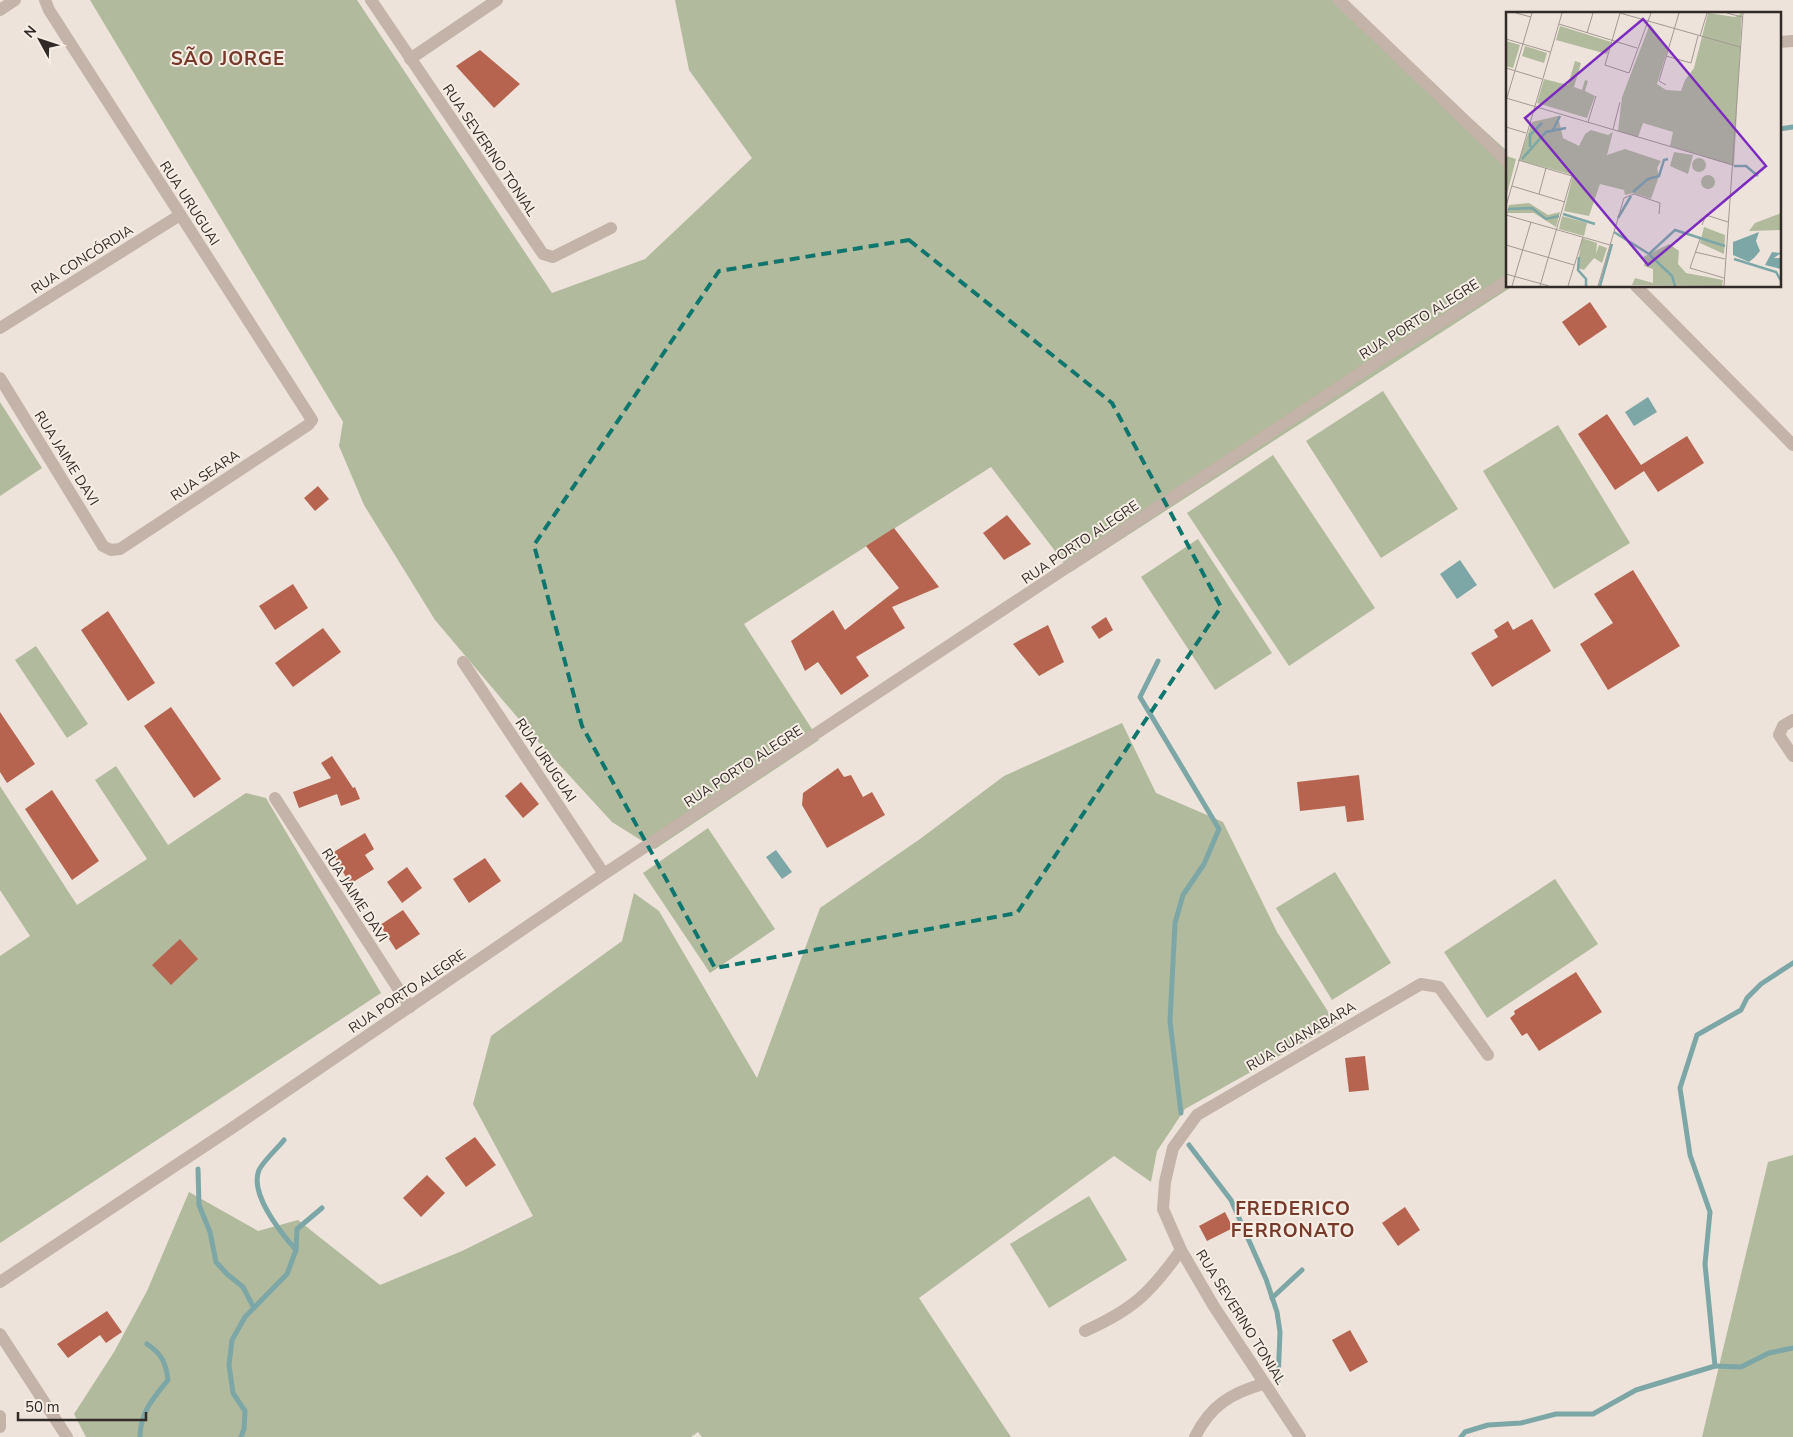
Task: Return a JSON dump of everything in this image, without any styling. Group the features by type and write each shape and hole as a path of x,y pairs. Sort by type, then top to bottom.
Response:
{"street":[{"path":"0,10 15,0"},
{"name":"RUA URUGUAI","path":"45,0 49,10 312,420"},
{"name":"RUA SEVERINO TONIAL","path":"371,0 543,254 553,257 611,228"},
{"path":"410,59 497,0"},
{"path":"1339,0 1506,160"},
{"path":"1780,42 1793,41"},
{"name":"RUA CONCÓRDIA","path":"0,328 180,215"},
{"name":"RUA PORTO ALEGRE","path":"0,1282 410,1008 604,874 1380,360 1506,282"},
{"path":"1638,288 1793,445"},
{"name":"RUA JAIME DAVI","path":"0,378 103,546 112,550"},
{"name":"RUA SEARA","path":"112,550 120,549 308,425 312,420"},
{"name":"RUA URUGUAI","path":"463,662 604,874"},
{"path":"1788,723 1778,735 1793,756"},
{"name":"RUA JAIME DAVI","path":"275,798 410,1008"},
{"name":"RUA GUANABARA","path":"1163,1209 1165,1182 1173,1148 1197,1115 1421,984 1439,987 1488,1055"},
{"name":"RUA SEVERINO TONIAL","path":"1163,1209 1181,1250 1263,1384 1300,1437"},
{"path":"1085,1331 1117,1316 1135,1304 1162,1275 1181,1250"},
{"path":"0,1334 67,1437"},
{"path":"1195,1437 1204,1418 1225,1400 1244,1390 1263,1384"},
{"path":"0,1416 0,1427"}],"highlighted area":[{"path":"909,240 1112,403 1221,607 1017,913 715,968 582,726 534,545 719,271"}],"green space":[{"path":"90,0 357,0 552,293 645,259 752,158 689,70 675,0 1340,0 1506,150 1506,288 1510,288 1071,572 991,467 744,624 819,740 655,849 612,822 534,737 435,620 364,505 339,446 343,422"},
{"path":"1383,391 1458,509 1381,558 1306,441"},
{"path":"0,402 42,468 0,496"},
{"path":"1558,425 1630,543 1554,589 1483,471"},
{"path":"1273,455 1375,608 1289,666 1187,513"},
{"path":"1198,539 1272,653 1215,690 1141,577"},
{"path":"36,646 88,724 67,738 15,660"},
{"path":"1122,723 1156,793 1223,822 1277,932 1336,1024 1185,1109 1157,1151 1151,1182 1114,1156 919,1298 1011,1437 702,1437 698,1432 691,1437 86,1437 74,1414 114,1352 147,1291 189,1192 258,1231 298,1220 380,1285 462,1251 533,1216 473,1104 491,1036 622,941 634,893 659,911 757,1078 820,908 920,839 1004,776"},
{"path":"116,766 168,845 246,793 266,798 381,993 0,1243 0,956 30,936 0,890 0,786 77,905 147,859 95,780"},
{"path":"708,828 775,929 710,973 643,873"},
{"path":"1335,872 1391,963 1332,1000 1276,908"},
{"path":"1555,879 1598,944 1487,1018 1444,952"},
{"path":"1793,1155 1793,1437 1702,1437 1768,1162"},
{"path":"1089,1196 1127,1260 1049,1308 1010,1244"}],"water":[{"path":"1648,397 1657,412 1634,426 1625,412"},
{"path":"1460,560 1477,585 1457,599 1440,574"},
{"path":"776,850 792,872 782,879 766,857"}],"building":[{"path":"480,50 520,84 494,108 456,66"},
{"path":"1590,302 1607,327 1579,346 1562,322"},
{"path":"1607,414 1641,465 1687,436 1704,463 1658,492 1644,471 1615,490 1578,434"},
{"path":"318,486 329,499 315,511 304,498"},
{"path":"1007,515 1031,544 1004,560 983,533"},
{"path":"894,528 939,587 892,607 905,628 856,657 869,676 841,695 818,662 805,671 791,641 833,610 845,630 899,588 866,546"},
{"path":"1633,570 1680,646 1608,690 1580,644 1613,623 1594,594"},
{"path":"293,584 308,608 275,630 259,606"},
{"path":"108,611 155,683 128,701 81,630"},
{"path":"1106,617 1113,630 1099,639 1091,627"},
{"path":"1532,619 1551,651 1492,687 1471,653 1498,637 1494,630 1508,621 1513,630"},
{"path":"1048,625 1064,662 1039,676 1013,644"},
{"path":"323,628 341,652 293,687 275,663"},
{"path":"171,707 221,779 194,798 144,726"},
{"path":"0,712 35,764 7,783 0,772"},
{"path":"332,756 353,788 355,787 360,799 341,806 337,794 299,808 293,792 331,778 321,763"},
{"path":"838,768 844,777 851,775 863,797 872,792 885,815 827,848 802,805 803,793"},
{"path":"1359,775 1364,820 1347,822 1345,806 1300,811 1297,782"},
{"path":"521,782 539,804 523,818 505,796"},
{"path":"52,790 99,861 72,880 25,809"},
{"path":"365,833 374,849 365,855 374,869 350,884 332,853"},
{"path":"485,858 501,881 469,903 453,879"},
{"path":"407,867 422,888 402,903 387,882"},
{"path":"403,910 420,934 396,950 380,925"},
{"path":"180,939 198,959 171,985 152,965"},
{"path":"1576,972 1602,1012 1539,1051 1527,1033 1522,1036 1510,1018 1515,1014 1514,1011"},
{"path":"1365,1056 1369,1090 1349,1092 1345,1058"},
{"path":"475,1137 496,1165 466,1187 445,1158"},
{"path":"427,1175 445,1193 421,1217 403,1198"},
{"path":"1405,1207 1420,1230 1398,1246 1382,1223"},
{"path":"1225,1212 1233,1228 1207,1241 1199,1226"},
{"path":"107,1311 122,1332 106,1343 100,1335 68,1358 57,1344"},
{"path":"1350,1330 1368,1362 1350,1372 1332,1340"}],"waterway":[{"path":"1780,129 1793,127"},
{"path":"1158,661 1140,697 1219,829 1204,864 1183,895 1175,923 1170,1021 1181,1113"},
{"path":"1461,1437 1465,1432 1488,1425 1521,1423 1556,1414 1593,1414 1636,1390 1715,1366 1705,1264 1710,1212 1690,1155 1680,1088 1697,1035 1741,1010 1747,998 1761,984 1793,963"},
{"path":"284,1140 261,1166 257,1180 268,1213 296,1250"},
{"path":"1189,1145 1231,1200 1266,1279 1277,1312 1280,1332 1278,1381"},
{"path":"198,1169 199,1205 210,1232 216,1262 243,1287 254,1308"},
{"path":"241,1437 244,1429 245,1411 233,1393 229,1365 232,1340 245,1317 287,1274 296,1250 297,1229 322,1208"},
{"path":"1272,1298 1302,1270"},
{"path":"140,1437 142,1420 148,1406 168,1380 162,1359 147,1344"},
{"path":"1715,1366 1741,1367 1769,1353 1793,1348"}],"district":[{"name":"SÃO JORGE","path":"228,58"},
{"name":"FREDERICO FERRONATO","path":"1293,1219"}]}
